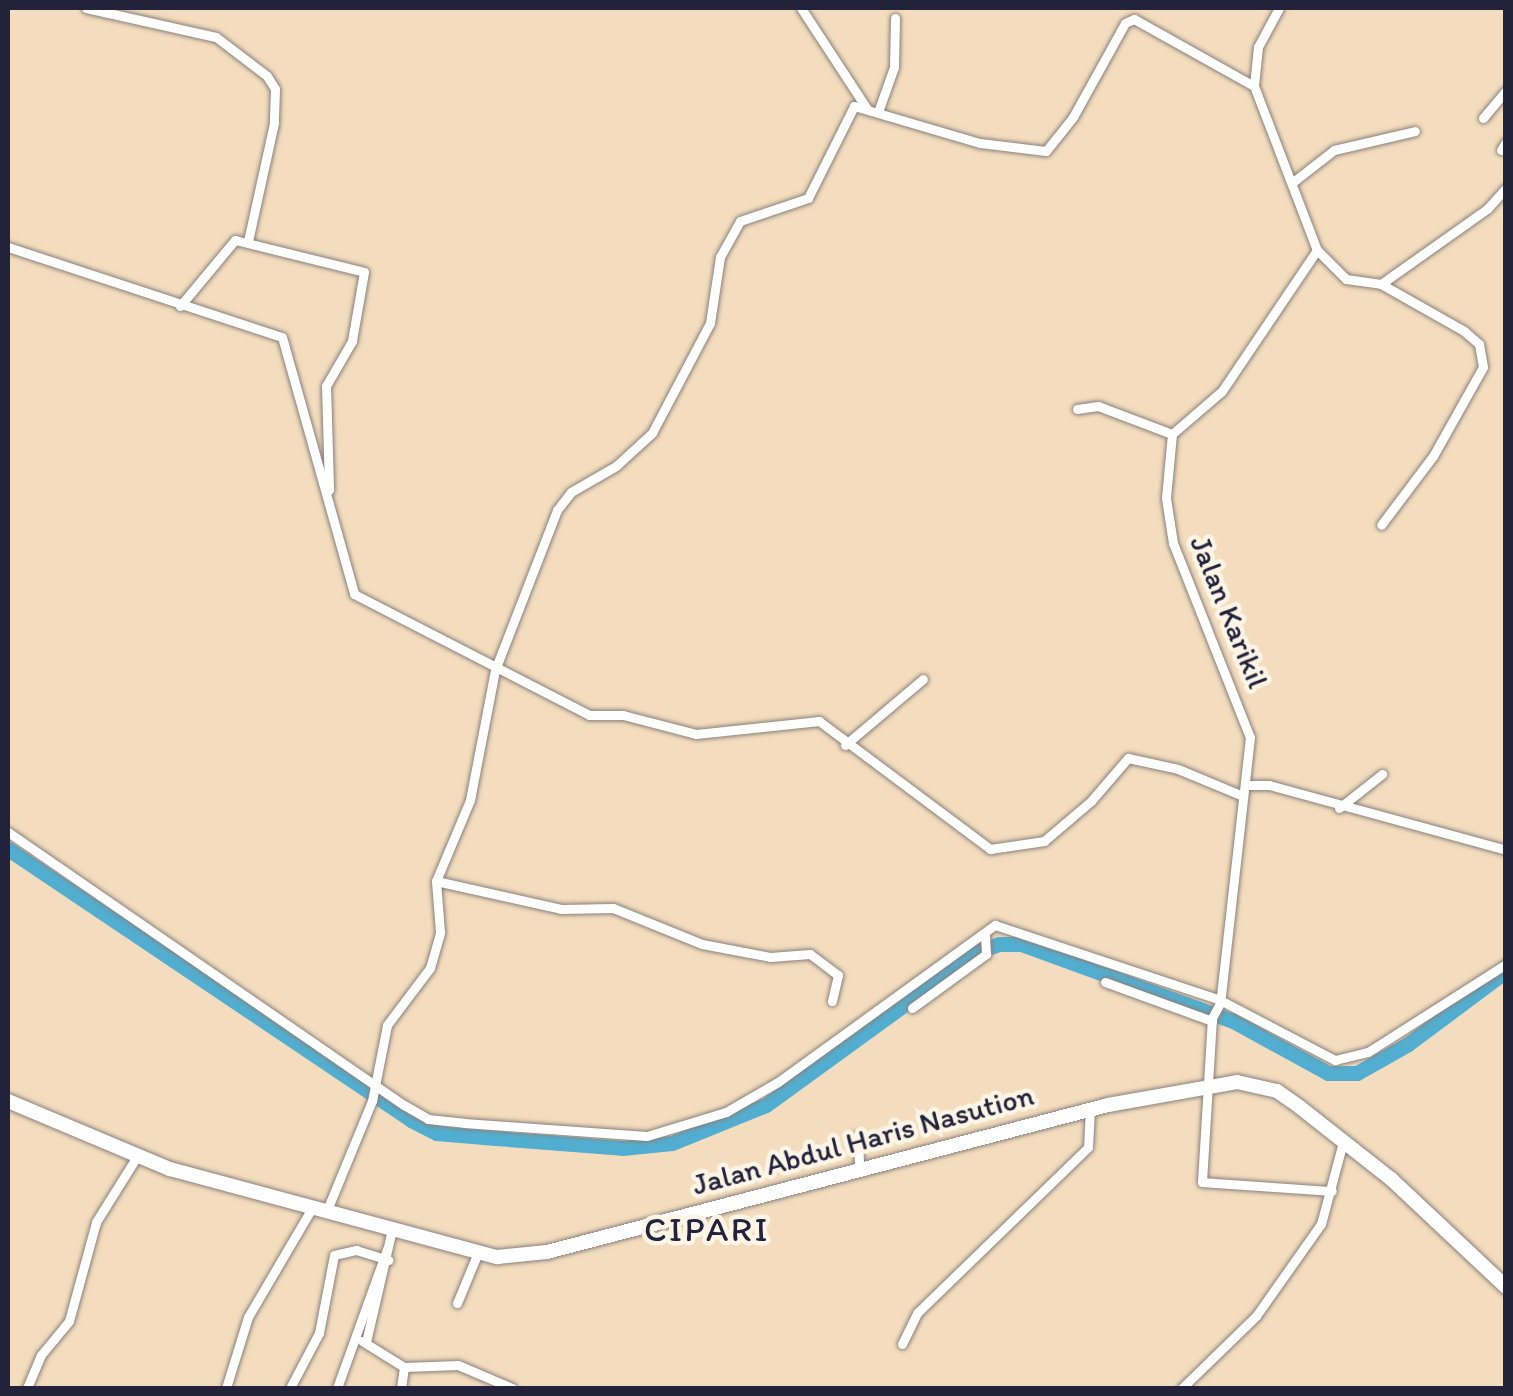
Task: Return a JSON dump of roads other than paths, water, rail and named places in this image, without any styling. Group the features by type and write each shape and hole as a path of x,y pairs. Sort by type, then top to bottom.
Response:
{"main road":[{"name":"Jalan Abdul Haris Nasution","path":"8,1101 136,1158 477,1255 547,1252 1090,1110 1210,1084 1237,1082 1277,1092 1344,1142 1506,1286"}],"street":[{"path":"86,8 216,36 268,76 276,88 274,123 248,241"},
{"path":"801,8 873,111"},
{"path":"1278,8 1258,48 1254,86 1293,182 1300,217 1317,250 1346,279 1380,284 1464,331 1479,344 1484,367 1432,456 1381,525"},
{"path":"873,111 894,67 894,18"},
{"path":"226,1388 248,1318 320,1208 372,1101 388,1025 430,968 440,932 436,881 470,800 496,668 563,499 652,434 710,323 729,236 754,212 808,198 847,110 873,111 980,143 1046,152 1073,117 1125,23 1134,18 1254,86"},
{"path":"1483,118 1506,91"},
{"path":"1293,182 1334,150 1415,131"},
{"path":"1380,284 1502,202 1506,188"},
{"path":"180,306 229,245 248,241 364,272 352,340 326,386 329,502"},
{"path":"8,247 284,340 354,594 589,715 623,715 696,734 814,720 990,849 1044,841 1092,801 1128,758 1178,769 1244,791 1269,785 1339,808 1506,850"},
{"path":"1077,409 1098,406 1172,434 1222,391 1317,250"},
{"name":"Jalan Karikil","path":"1172,434 1170,532 1247,725 1244,791 1220,1002"},
{"path":"845,744 923,679"},
{"path":"1339,808 1382,774"},
{"path":"8,832 376,1086 432,1120 655,1135 750,1100 995,925 1220,1002 1341,1060 1368,1052 1506,964"},
{"path":"436,881 561,909 613,908 702,944 753,954 810,954 838,975 832,1001"},
{"path":"912,1008 986,949 985,933"},
{"path":"1105,982 1212,1019"},
{"path":"1220,1002 1212,1019 1202,1183 1332,1191"},
{"path":"902,1344 917,1313 1088,1148 1090,1110"},
{"path":"858,1135 860,1172"},
{"path":"1182,1388 1256,1316 1321,1224 1344,1142"},
{"path":"27,1388 41,1355 69,1321 96,1222 136,1158"},
{"path":"337,1388 363,1341 392,1229"},
{"path":"290,1388 318,1333 334,1255 349,1250 386,1255"},
{"path":"456,1303 477,1255"},
{"path":"363,1341 404,1367 458,1365 512,1388"},
{"path":"400,1387 404,1367"}],"waterway":[{"path":"8,849 411,1120 436,1133 496,1138 622,1148 672,1143 766,1105 978,951 999,944 1021,944 1233,1021 1328,1073 1357,1073 1408,1044 1506,971"}],"district":[{"name":"CIPARI","path":"707,1229"}]}
